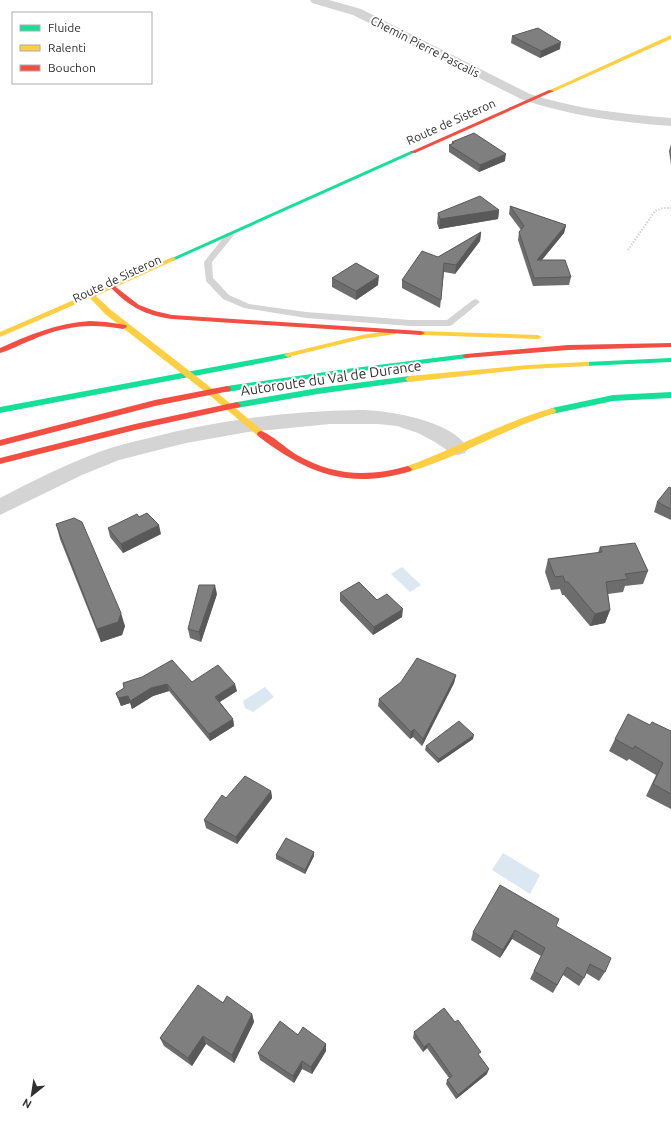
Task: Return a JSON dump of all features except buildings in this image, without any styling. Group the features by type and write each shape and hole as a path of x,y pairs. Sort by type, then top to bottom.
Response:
{"main road":[{"name":"Route de Sisteron","path":"111,291 242,229 671,37"},
{"name":"Route de Sisteron","path":"0,345 242,229"},
{"path":"111,291 132,307 150,314 162,316 210,321 457,336 546,337"},
{"name":"Route de Sisteron","path":"0,335 94,299"},
{"path":"94,299 110,315 131,329 269,439 296,458 309,465 339,475 371,477 401,472 519,421 571,406 626,397 671,395"},
{"path":"117,308 131,329"},
{"path":"0,351 57,327 74,323 113,323 131,329"},
{"path":"0,410 262,361 362,337 393,332"},
{"name":"Autoroute du Val de Durance","path":"0,443 155,403 245,385 495,353 613,346 671,345"},
{"name":"Autoroute du Val de Durance","path":"0,462 71,442 165,419 258,401 364,385 529,367 671,360"}],"street":[{"name":"Chemin Pierre Pascalis","path":"316,0 357,12 506,88 532,99 607,117 671,122"},
{"path":"0,507 102,458 175,438 223,428 297,420 368,416 388,418 423,427 447,439 458,448"}],"lane":[{"path":"230,235 208,262 209,279 226,297 247,306 306,315 410,323 449,323 476,302"}],"path":[{"path":"628,250 655,211 671,208"}],"shaded area":[{"path":"402,567 421,585 410,592 391,574"},
{"path":"265,687 274,697 253,712 245,708 243,701"},
{"path":"503,853 540,875 530,894 492,870"}],"traffic: fast":[{"path":"173,259 413,152"},
{"path":"0,410 288,355"},
{"path":"227,389 346,371 466,356"},
{"path":"586,364 671,360"},
{"path":"237,405 318,391 409,379"},
{"path":"552,411 613,398 671,395"}],"traffic: slow":[{"path":"551,91 671,37"},
{"path":"0,335 173,259"},
{"path":"91,295 108,312 211,392 261,434"},
{"path":"288,355 362,337 393,332"},
{"path":"421,333 538,337"},
{"path":"409,379 528,367 586,364"},
{"path":"408,469 444,455 497,431 552,411"}],"traffic: jam":[{"path":"413,152 551,91"},
{"path":"112,286 137,307 152,313 184,319 421,333"},
{"path":"0,351 45,332 74,324 90,323 123,327"},
{"path":"466,356 568,348 671,345"},
{"path":"0,443 155,403 227,389"},
{"path":"0,461 135,427 237,405"},
{"path":"261,434 278,447 295,457 312,466 330,472 348,476 368,477 408,469"}]}
